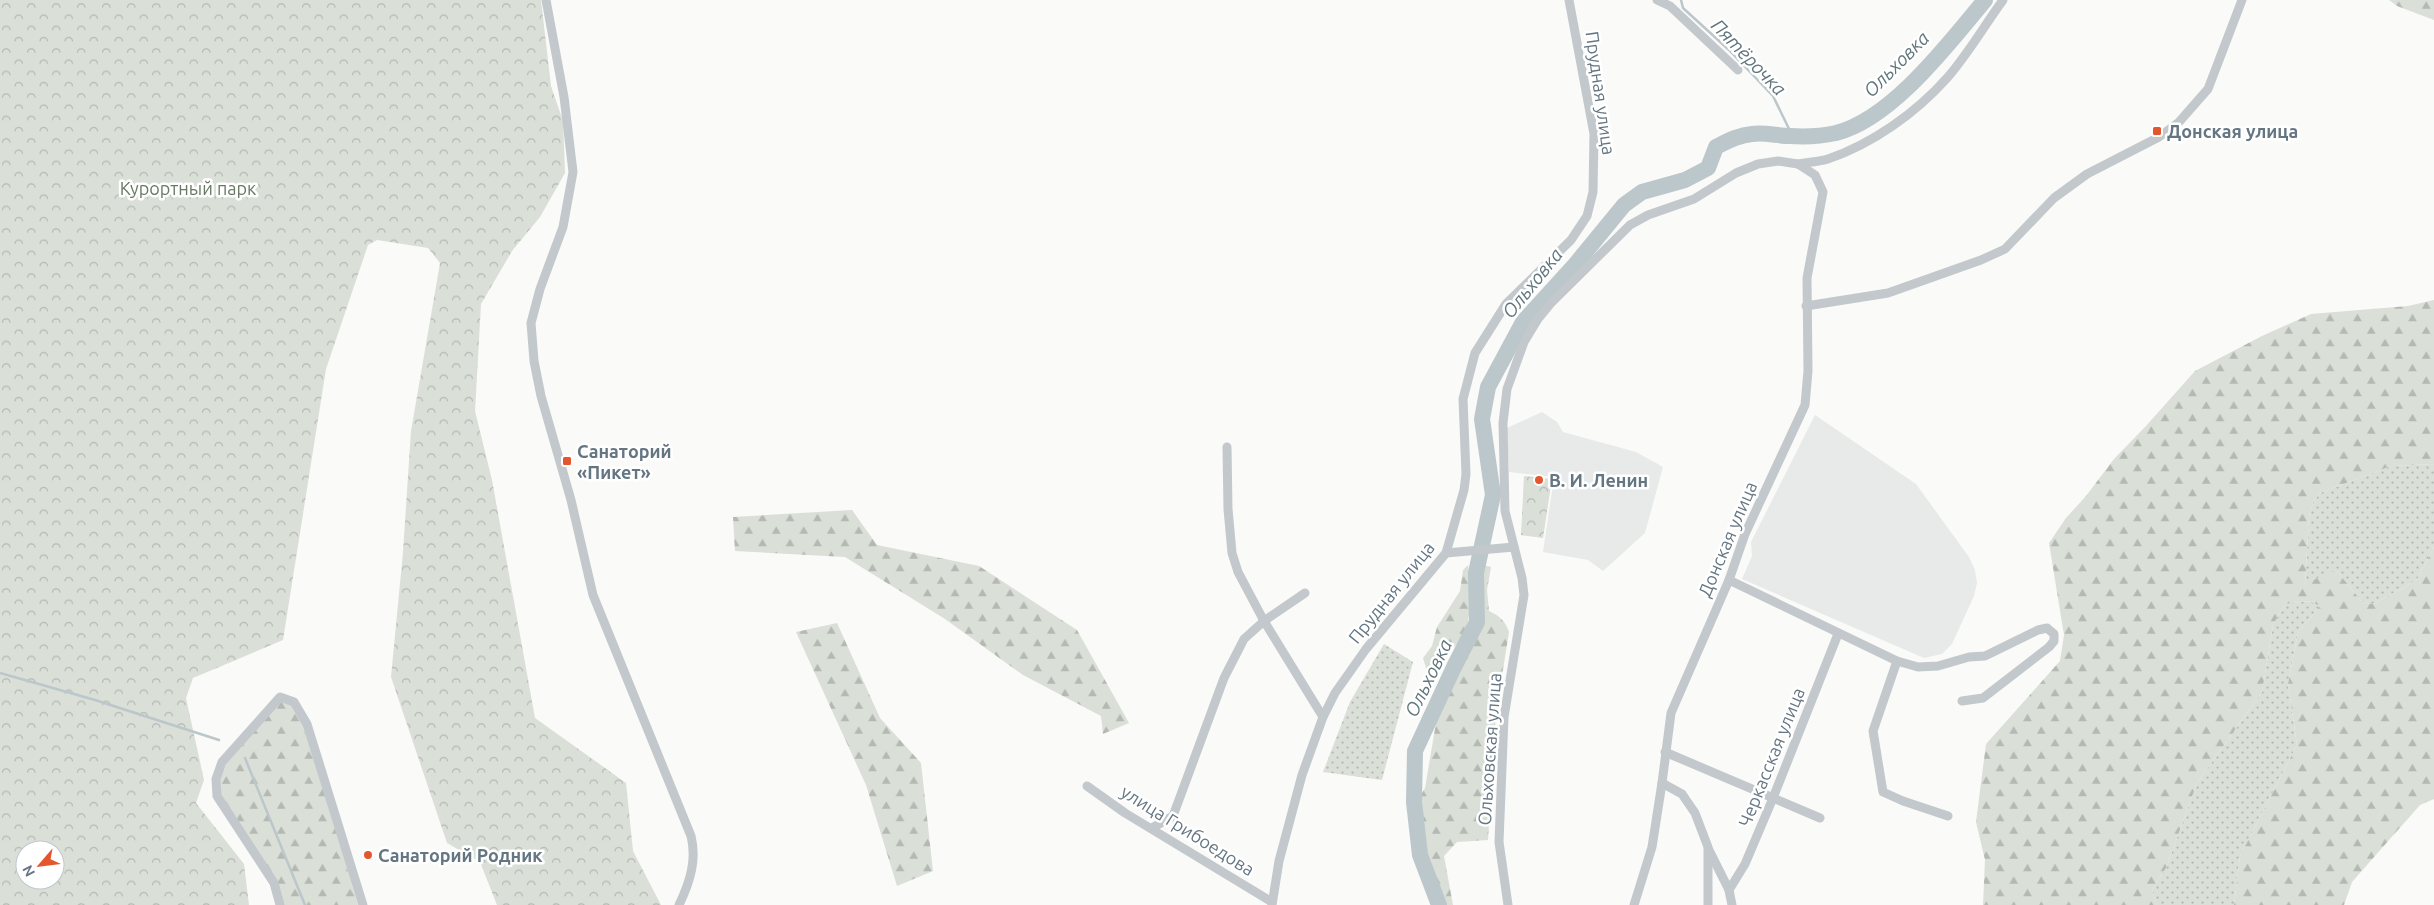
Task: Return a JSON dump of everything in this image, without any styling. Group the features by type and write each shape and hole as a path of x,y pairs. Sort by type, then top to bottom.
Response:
{"street":[{"path":"546,0 564,96 573,172 563,227 540,289 531,323 534,361 541,396 572,500 592,595 691,836 694,848 693,862 689,880 679,905"},
{"name":"Прудная улица","path":"1272,903 1292,811 1323,717 1335,693 1366,649 1446,553 1464,490 1466,474 1463,399 1475,353 1506,304 1576,234 1588,216 1591,204 1595,156 1594,134 1569,0"},
{"path":"1657,0 1670,6 1738,70"},
{"name":"Ольховская улица","path":"1508,905 1499,842 1504,717 1524,595 1506,511 1503,423 1510,380 1524,342 1538,319 1552,302 1630,225 1648,215 1694,199 1736,173 1758,164 1778,161 1798,164 1827,159 1856,147 1895,124 1923,102 1948,77 2003,0"},
{"path":"1806,306 1888,293 1981,260 2005,249 2054,198 2087,174 2159,137 2179,122 2208,89 2242,0"},
{"name":"Ольховская улица","path":"1798,164 1815,175"},
{"name":"Донская улица","path":"1634,905 1652,847 1671,713 1729,580 1745,534 1804,405 1808,372 1807,278 1823,192 1815,175"},
{"path":"1227,447 1228,509 1232,553 1238,572 1264,620 1323,717"},
{"path":"1446,553 1514,546"},
{"path":"1729,580 1838,634 1897,661 1918,667 1938,666 1970,657 1985,656 2038,630 2048,628 2054,634 2054,641 2049,647 1983,698 1962,701"},
{"path":"1152,828 1173,816 1224,678 1244,640 1264,620 1305,593"},
{"name":"Черкасская улица","path":"1729,890 1745,864 1838,634"},
{"path":"1897,661 1873,731 1884,792 1903,801 1948,816"},
{"path":"280,905 274,883 217,796 216,779 222,762 280,697 294,702 308,724 364,905"},
{"path":"1664,752 1820,818"},
{"path":"1662,784 1682,794 1695,813 1708,848 1729,890 1732,905"},
{"name":"улица Грибоедова","path":"1087,786 1125,813 1272,903"},
{"path":"1708,848 1708,905"}],"shaded area":[{"path":"1542,412 1557,422 1563,432 1636,452 1663,467 1645,533 1603,571 1588,560 1543,552 1554,477 1509,472 1507,428"},
{"path":"1815,415 1916,484 1969,557 1975,570 1977,583 1974,596 1952,644 1942,654 1924,658 1742,579 1752,556 1751,542"}],"green space":[{"name":"Курортный парк","path":"0,0 541,0 551,86 563,121 565,173 540,217 512,251 481,304 475,411 492,480 535,718 626,783 633,851 661,905 497,905 480,862 447,843 391,677 403,552 411,431 440,263 428,248 377,240 368,245 326,369 283,640 193,678 186,698 204,780 196,803 244,864 249,905 0,905"},
{"path":"2389,0 2434,0 2434,20 2397,6"},
{"path":"2434,300 2434,464 2391,466 2320,493 2313,502 2309,516 2305,585 2326,573 2337,571 2362,602 2374,604 2417,580 2434,547 2434,799 2420,805 2352,882 2344,905 2234,905 2240,856 2297,745 2288,684 2298,633 2320,606 2309,601 2285,604 2273,625 2262,692 2197,783 2166,868 2152,890 2157,905 1983,905 1985,860 1976,822 1986,744 2060,661 2064,635 2049,543 2066,518 2086,496 2114,459 2195,371 2262,336 2311,314 2408,306"},
{"path":"2434,464 2434,547 2417,580 2374,604 2362,602 2337,571 2305,586 2309,516 2313,502 2320,493 2391,466"},
{"path":"1524,476 1552,479 1543,538 1521,535"},
{"path":"852,510 877,545 979,566 1077,630 1129,723 1103,734 1101,716 1023,675 945,619 845,557 735,551 733,517"},
{"path":"1468,565 1472,598 1467,627 1458,643 1434,672 1427,671 1423,658 1432,646 1437,627 1460,591 1463,570"},
{"path":"1482,565 1491,567 1487,590 1489,611 1502,619 1509,632 1496,713 1488,840 1457,842 1444,856 1453,905 1432,905 1430,898 1436,886 1424,853 1418,800 1425,788 1437,717 1481,629"},
{"path":"2309,601 2320,606 2298,633 2288,684 2297,745 2240,856 2234,905 2157,905 2152,890 2166,868 2197,783 2262,692 2273,625 2285,604"},
{"path":"837,623 880,718 921,763 933,871 897,886 866,785 796,632"},
{"path":"1384,644 1413,662 1382,780 1323,772 1350,702"},
{"path":"281,701 291,705 305,725 358,905 283,905 221,796 220,779 227,762"}],"waterway":[{"name":"Пятёрочка","path":"1681,0 1683,8 1729,50 1773,96 1793,137"},
{"name":"Ольховка","path":"1439,905 1420,855 1414,802 1415,751 1477,622 1476,573 1493,495 1482,419 1488,387 1523,322 1574,266 1624,205 1642,192 1685,180 1708,168 1716,147 1738,137 1757,134 1819,136 1836,133 1857,125 1878,112 1918,77 1985,0"},
{"path":"0,673 95,700 219,740"},
{"path":"245,758 305,905"}],"place":[{"name":"Донская улица","path":"2157,131"},
{"name":"Санаторий «Пикет»","path":"567,461"},
{"name":"В. И. Ленин","path":"1539,480"},
{"name":"Санаторий Родник","path":"368,855"}]}
